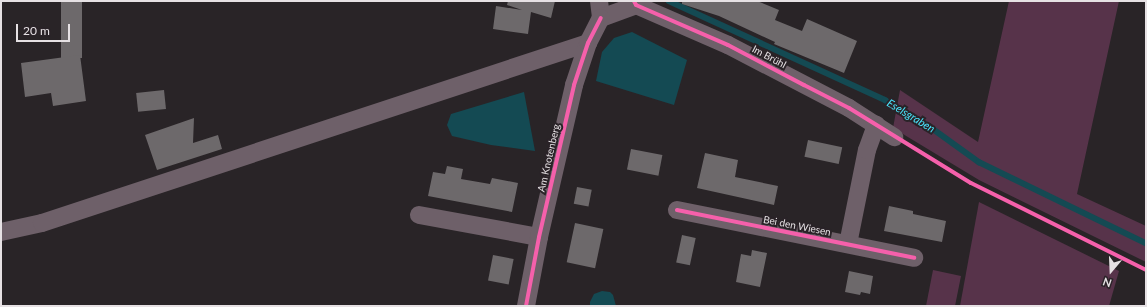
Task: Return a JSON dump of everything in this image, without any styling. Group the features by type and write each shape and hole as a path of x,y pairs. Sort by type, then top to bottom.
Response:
{"street":[{"name":"Im Brühl","path":"600,9 635,3 728,45 849,108 894,137"},
{"name":"Am Knotenberg","path":"526,306 574,85 600,9"},
{"path":"1,232 42,223 588,43"},
{"path":"848,244 867,150 876,125"},
{"name":"Bei den Wiesen","path":"677,210 914,258"},
{"path":"419,215 540,238"}],"shaded area":[{"path":"1009,1 1119,1 1077,194 1146,226 1146,262 979,180 893,128 900,90 978,142"},
{"path":"979,202 1119,271 1109,306 960,306"},
{"path":"933,270 961,276 955,306 926,306"}],"water":[{"path":"632,32 687,60 674,105 596,81 602,52 614,38"},
{"path":"524,92 535,151 491,145 452,136 447,125 451,114"},
{"path":"602,291 610,292 613,295 616,306 590,306 590,302 594,294"}],"building":[{"path":"61,1 82,1 82,58 61,58"},
{"path":"508,1 555,1 551,18 531,12 528,34 493,29 496,6 522,10 507,5"},
{"path":"682,1 757,1 779,10 775,20 802,31 807,19 857,41 844,73 774,44 775,42 719,16 682,4"},
{"path":"80,55 86,101 53,106 51,93 25,97 21,63"},
{"path":"164,90 166,109 138,112 136,93"},
{"path":"194,118 193,143 218,135 222,149 157,170 145,135"},
{"path":"808,140 842,147 839,164 804,157"},
{"path":"631,149 662,155 658,176 627,170"},
{"path":"705,153 738,160 735,177 778,186 774,205 697,188"},
{"path":"447,166 463,169 461,179 490,184 492,178 518,183 512,212 428,196 433,172 445,174"},
{"path":"577,187 592,190 588,207 574,204"},
{"path":"889,206 913,211 913,214 946,221 942,242 884,231"},
{"path":"575,223 603,229 595,268 567,262"},
{"path":"682,235 696,238 690,265 676,262"},
{"path":"752,250 767,253 760,287 736,282 741,254 751,256"},
{"path":"493,255 514,259 509,285 488,281"},
{"path":"849,271 873,276 870,294 861,292 860,295 845,292"}],"waterway":[{"name":"Eselsgraben","path":"669,1 885,100 929,126 979,162 1146,243"}],"cycle path":[{"path":"634,1 636,5 728,45 849,108 971,183 1146,270"},
{"path":"526,306 539,237 574,85 588,43 601,18"},
{"path":"677,210 914,258"}]}
